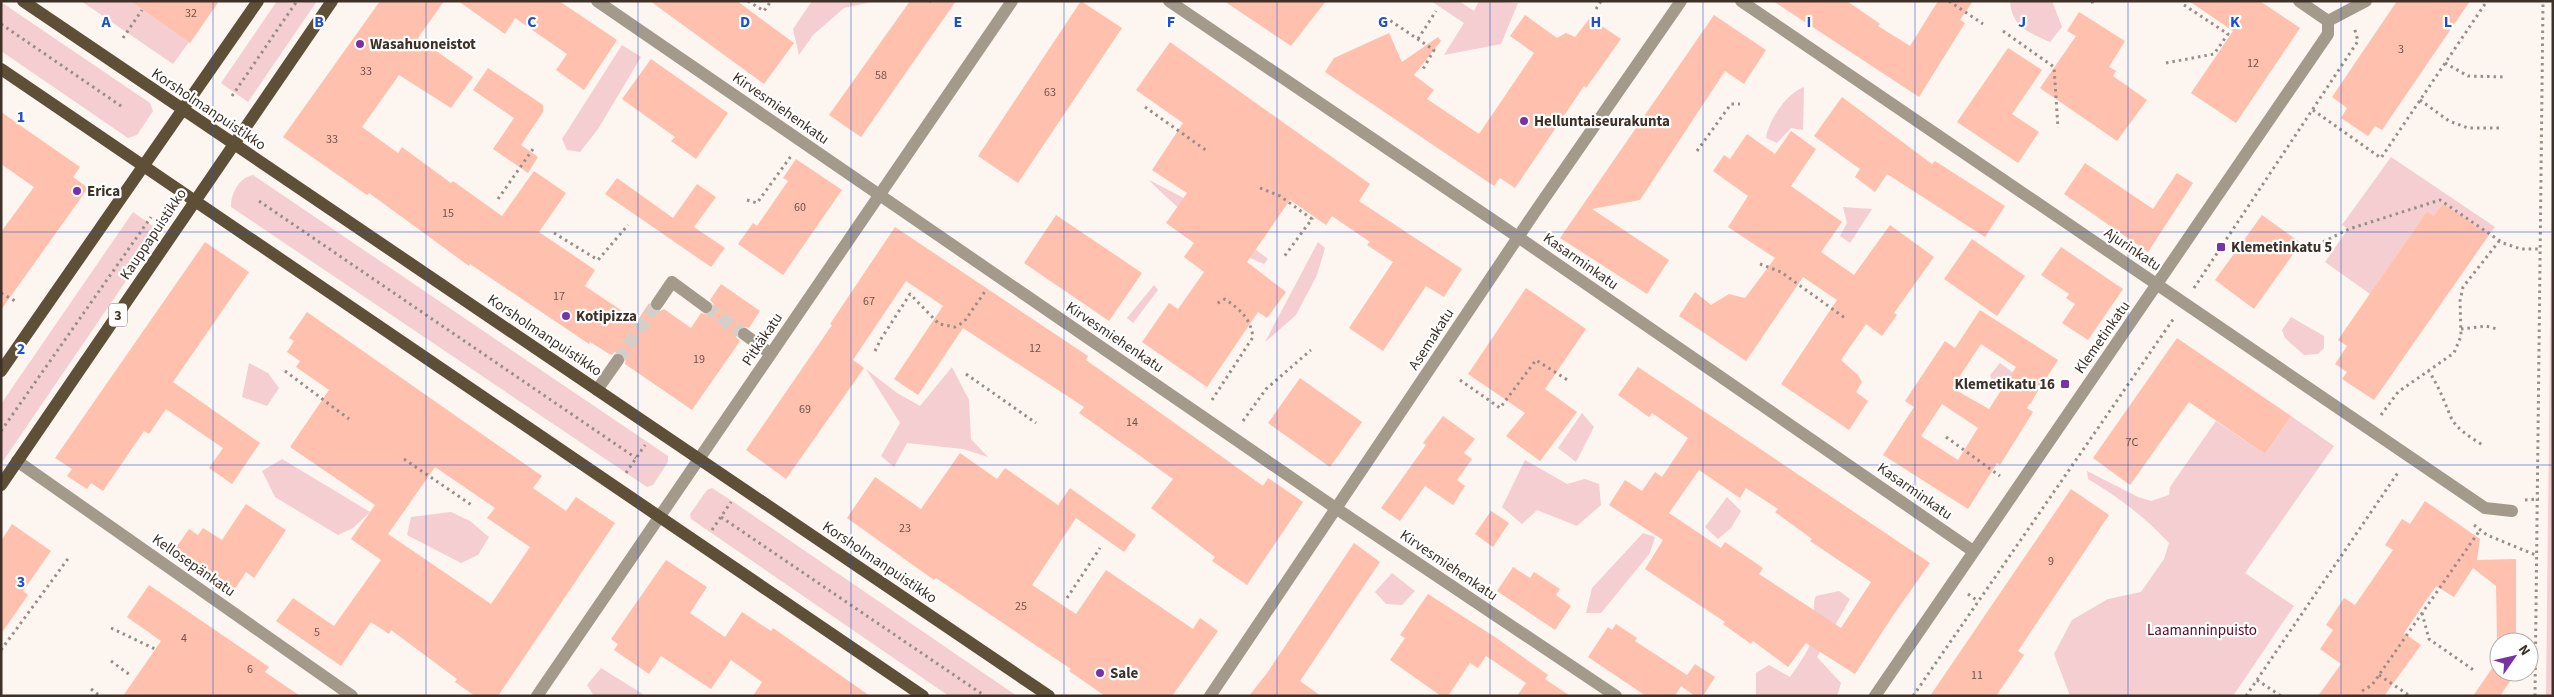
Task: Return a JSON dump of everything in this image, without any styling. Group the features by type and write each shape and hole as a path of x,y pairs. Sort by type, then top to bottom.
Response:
{"main road":[{"name":"Korsholmanpuistikko","path":"23,1 182,111 1049,696"},
{"path":"1,371 258,1"},
{"name":"Kauppapuistikko","path":"1,485 332,1"},
{"path":"1,69 923,696"}],"street":[{"name":"Kirvesmiehenkatu","path":"597,1 1337,509 1616,696"},
{"name":"Pitkäkatu","path":"537,696 1012,1"},
{"name":"Kasarminkatu","path":"1169,1 1518,237 1972,551"},
{"name":"Asemakatu","path":"1210,696 1518,237 1681,1"},
{"name":"Ajurinkatu","path":"1741,1 2485,508 2512,511"},
{"path":"2299,1 2328,21 2360,3"},
{"name":"Klemetinkatu","path":"1875,696 1972,551 2041,456 2328,34 2328,21"},
{"path":"657,304 672,282 706,307"},
{"path":"744,334 771,354"},
{"path":"597,390 618,360"},
{"name":"Kellosepänkatu","path":"17,461 352,696"}],"path":[{"path":"232,96 297,1"},
{"path":"748,1 764,11 771,1"},
{"path":"1596,9 1601,1"},
{"path":"1950,1 1983,24"},
{"path":"2313,110 2381,158 2487,1"},
{"path":"2535,696 2543,1"},
{"path":"2166,63 2214,54 2228,34 2181,3"},
{"path":"123,38 142,10"},
{"path":"1418,40 1436,12"},
{"path":"1385,17 1434,50 1422,69"},
{"path":"1,24 124,108"},
{"path":"2003,31 2054,66 2058,128"},
{"path":"2193,288 2358,41"},
{"path":"2445,63 2468,76 2505,77"},
{"path":"2420,100 2449,121 2468,128 2503,128"},
{"path":"1697,151 1732,104 1740,104"},
{"path":"1145,107 1207,151"},
{"path":"498,199 533,149"},
{"path":"747,200 757,204 793,153"},
{"path":"1260,188 1280,196 1312,219 1284,258"},
{"path":"2323,242 2349,229 2440,200 2500,240 2521,249 2541,249"},
{"path":"259,201 636,458"},
{"path":"1,431 151,216"},
{"path":"554,233 598,260 628,225"},
{"path":"2379,417 2398,392 2454,352 2459,344 2463,287 2500,240"},
{"path":"1760,264 1781,272 1845,318"},
{"path":"875,351 910,294 939,324 955,327 964,322 989,285"},
{"path":"1,292 17,302"},
{"path":"1212,400 1253,337 1252,327 1245,313 1224,299 1216,304"},
{"path":"1913,696 2174,317"},
{"path":"2461,329 2486,326 2498,329"},
{"path":"1243,421 1266,389 1311,350"},
{"path":"1460,380 1500,408 1536,360 1569,381"},
{"path":"2428,370 2440,387 2450,416 2461,430 2484,446"},
{"path":"285,371 349,419"},
{"path":"966,374 1036,423"},
{"path":"1946,437 2000,476"},
{"path":"626,474 647,442"},
{"path":"2246,696 2409,456"},
{"path":"404,459 473,506"},
{"path":"710,533 732,501"},
{"path":"721,517 985,696"},
{"path":"2362,691 2372,685 2480,530"},
{"path":"1067,598 1100,548"},
{"path":"1,650 70,556"},
{"path":"1968,594 1978,601"},
{"path":"2422,613 2429,639 2476,671"},
{"path":"111,628 155,649"},
{"path":"111,661 130,675"},
{"path":"2379,674 2410,696"},
{"path":"2257,680 2281,696"},
{"path":"91,689 100,696"}],"green space":[{"path":"81,1 130,1 189,42 173,64"},
{"path":"277,1 317,1 248,102 221,83"},
{"path":"812,1 876,1 844,8 813,35 799,55 793,29"},
{"path":"1431,1 1459,1 1474,11 1479,1 1518,3 1501,44 1444,55 1464,23"},
{"path":"2010,1 2052,1 2062,27 2050,42 2035,35 2022,28 2018,23 2011,10"},
{"path":"1,2 150,103 153,111 137,135 128,138 1,51"},
{"path":"622,45 641,57 598,129 580,152 567,150 562,139"},
{"path":"2553,77 2553,696 2546,696"},
{"path":"1804,87 1803,130 1791,128 1777,143 1766,138 1770,124 1779,108 1791,95"},
{"path":"2391,157 2495,227 2489,235 2434,216 2427,211 2370,294 2325,262 2348,229 2342,225"},
{"path":"253,175 668,456 668,462 653,485 647,487 231,207 232,197 237,187 244,179"},
{"path":"1149,180 1201,207 1268,259 1264,264 1234,249 1188,216"},
{"path":"1843,207 1872,209 1850,243 1840,236 1847,223"},
{"path":"133,212 160,231 1,464 1,404"},
{"path":"1318,242 1325,248 1317,275 1296,315 1265,342"},
{"path":"1154,285 1158,290 1133,323 1127,318"},
{"path":"2291,317 2324,336 2324,348 2318,354 2304,355 2285,338 2282,330"},
{"path":"249,363 268,373 279,388 267,406 242,397"},
{"path":"2000,363 2037,390 2031,404 1992,381 1990,375"},
{"path":"952,367 969,400 971,439 988,457 963,449 907,443 894,467 881,456 900,423 866,369 897,393 920,406"},
{"path":"1582,413 1594,427 1576,462 1558,448"},
{"name":"Laamanninpuisto","path":"2291,416 2334,446 2245,573 2294,606 2233,696 2070,696 2054,654 2072,620 2108,599 2141,592 2164,559 2169,543 2131,508 2088,479 2087,471 2138,497 2151,501 2169,495 2170,487 2216,421 2265,454"},
{"path":"282,459 370,512 353,528 338,535 275,497 262,471"},
{"path":"1525,460 1567,484 1585,479 1599,484 1601,505 1577,526 1537,510 1522,524 1502,507"},
{"path":"712,488 1017,696 949,696 691,519 690,514 707,490"},
{"path":"1727,497 1741,511 1731,528 1718,539 1705,527"},
{"path":"451,512 470,521 489,537 478,555 461,563 407,535 411,517"},
{"path":"1643,533 1655,537 1650,553 1601,613 1586,613 1592,588"},
{"path":"1392,573 1415,591 1402,605 1386,604 1375,592"},
{"path":"1839,591 1850,599 1817,657 1841,683 1837,696 1756,696 1756,673 1769,665 1790,677 1806,654 1814,634 1814,604 1816,596"},
{"path":"601,668 646,696 594,696 587,685"}],"building":[{"path":"130,1 219,1 190,43"},
{"path":"380,1 444,1 418,38 473,77 451,108 399,75 362,127 398,153 402,147 451,183 453,181 502,216 534,171 566,193 539,232 595,270 585,286 637,321 649,303 653,311 664,309 691,328 701,313 709,315 713,311 714,304 710,300 721,284 760,311 749,328 741,326 737,330 736,337 740,341 692,410 625,364 626,357 622,353 615,352 611,355 590,342 589,344 470,264 469,266 369,193 367,195 283,137"},
{"path":"458,1 559,1 617,40 584,90 556,70 567,54 515,18 505,34"},
{"path":"650,1 737,1 794,43 764,84"},
{"path":"910,1 956,1 861,137 829,115"},
{"path":"1081,1 1122,28 1018,183 978,156"},
{"path":"1224,1 1326,1 1291,46"},
{"path":"1773,1 1847,1 1880,24 1878,26 1910,46 1938,1 1973,1 1960,20 1965,23 1919,97"},
{"path":"2189,1 2260,1 2300,28 2236,123 2191,93 2233,31"},
{"path":"2397,1 2470,1 2382,130 2375,126 2368,136 2341,118 2347,108 2332,97"},
{"path":"2079,12 2125,41 2109,67 2116,71 2113,76 2147,100 2117,141 2040,88 2076,36 2067,31"},
{"path":"1525,15 1557,38 1566,33 1575,37 1590,18 1621,39 1586,88 1584,86 1515,188 1500,178 1494,186 1325,72 1334,58 1389,33 1402,62 1438,37 1441,41 1414,75 1434,90 1427,99 1479,134 1534,53 1510,36"},
{"path":"1714,15 1766,50 1744,84 1725,71 1640,200 1592,209 1669,260 1647,294 1560,238"},
{"path":"1170,42 1370,184 1359,201 1462,269 1444,297 1426,286 1383,351 1349,328 1393,262 1367,245 1370,242 1332,216 1326,225 1290,200 1247,262 1286,292 1267,318 1258,312 1207,387 1142,342 1169,303 1178,309 1204,272 1184,257 1194,243 1166,223 1187,193 1152,170 1183,123 1136,90"},
{"path":"2008,48 2042,70 2012,114 2039,132 2018,163 1957,122"},
{"path":"651,59 728,113 696,159 671,141 675,137 622,99"},
{"path":"488,68 543,105 543,112 521,145 538,157 528,173 493,149 514,118 473,90"},
{"path":"1842,97 1932,164 1935,161 2005,206 1985,237 1887,174 1875,192 1855,177 1860,169 1814,136"},
{"path":"1,112 80,167 73,177 88,188 1,310 1,232 34,187 1,164"},
{"path":"1791,131 1816,149 1791,186 1842,222 1821,252 1854,275 1890,225 1934,257 1894,313 1897,315 1882,336 1866,324 1841,360 1858,375 1862,382 1856,392 1868,401 1849,430 1781,384 1837,300 1803,277 1746,361 1679,316 1695,292 1711,305 1729,294 1745,298 1775,258 1728,227 1748,196 1713,171 1724,155 1730,159 1747,134 1775,154"},
{"path":"796,159 842,190 783,275 738,244 753,223 757,226 788,181 783,178"},
{"path":"2085,163 2153,209 2177,173 2193,183 2148,252 2064,194"},
{"path":"617,178 673,218 697,184 716,197 694,227 725,248 711,267 605,194"},
{"path":"2443,204 2489,235 2374,400 2342,379 2347,372 2335,364 2347,346 2338,340 2427,211 2434,216"},
{"path":"1056,215 1142,273 1109,321 1024,263"},
{"path":"2262,215 2301,243 2254,309 2215,280"},
{"path":"895,227 1088,356 1086,360 1263,486 1268,478 1303,502 1247,585 1212,561 1215,557 1151,508 1173,479 1079,413 1084,407 963,328 918,395 894,379 943,306 906,281 853,360 864,368 786,479 746,450 832,325 830,324"},
{"path":"1972,239 2025,276 1997,316 1944,279"},
{"path":"205,242 249,272 173,382 260,443 232,484 209,468 223,448 166,409 149,434 144,431 103,491 91,483 87,489 67,476 72,469 55,458"},
{"path":"2061,247 2123,289 2088,340 2062,323 2075,304 2066,298 2069,294 2041,275"},
{"path":"1526,288 1586,329 1545,389 1577,412 1540,461 1506,436 1525,413 1468,374"},
{"path":"1980,310 2058,360 2027,408 2033,412 2000,465 1997,463 1968,509 1883,455 1914,407 1905,401 1945,341 1955,348","holes":["1981,344 2016,367 1989,409 1952,388","1942,404 1978,428 1958,460 1921,436"]},
{"path":"307,312 542,476 533,488 566,511 576,497 615,523 498,696 475,696 455,682 457,679 391,630 389,634 371,622 341,666 276,621 293,598 334,626 381,560 351,539 375,505 290,447 329,390 296,367 300,361 287,352 294,341 289,338","holes":["435,467 495,508 487,518 530,547 491,604 388,534"]},
{"path":"2177,338 2291,416 2265,454 2189,402 2130,485 2093,458"},
{"path":"1638,367 1930,563 1855,674 1806,643 1788,667 1753,641 1751,644 1723,624 1725,622 1645,569 1663,540 1609,505 1625,480 1642,491 1655,472 1662,477 1688,438 1652,413 1649,417 1618,395","holes":["1699,470 1740,498 1746,488 1778,509 1775,512 1812,539 1810,541 1871,582 1841,628 1759,574 1763,568 1725,542 1721,548 1669,513"]},
{"path":"1300,378 1362,422 1330,467 1268,423"},
{"path":"1443,416 1475,439 1464,453 1472,459 1457,480 1465,486 1453,505 1425,486 1400,521 1381,508 1426,445 1423,443"},
{"path":"960,453 997,479 1005,468 1058,505 1070,488 1136,535 1124,552 1076,518 1032,585 1076,614 1106,570 1193,629 1200,618 1218,631 1172,696 1105,696 1069,671 1071,669 936,578 934,580 847,518 875,477 921,509"},
{"path":"2071,489 2109,515 2018,651 2024,655 1996,696 1930,696"},
{"path":"2425,501 2480,539 2477,560 2516,559 2516,632 2497,632 2496,586 2473,568 2454,597 2436,586 2404,633 2421,645 2384,696 2318,696 2341,664 2320,649 2333,630 2326,625 2344,598 2355,605 2393,550 2385,545 2402,519 2410,524"},
{"path":"246,504 286,530 254,578 246,572 233,592 173,552 189,529 198,535 203,528 222,540"},
{"path":"1491,511 1509,523 1493,547 1475,534"},
{"path":"12,524 51,551 23,591 28,595 1,634 1,541"},
{"path":"1354,543 1380,562 1300,681 1321,696 1249,696 1267,673"},
{"path":"666,560 707,587 690,613 725,637 742,612 771,631 773,628 870,696 753,696 762,682 731,660 711,689 661,656 649,674 614,650 618,644 611,639"},
{"path":"1513,567 1530,578 1534,572 1560,589 1556,595 1571,606 1555,630 1497,591"},
{"path":"149,585 269,667 265,672 300,696 123,696 161,641 127,617"},
{"path":"1428,594 1498,639 1548,675 1545,679 1570,696 1517,696 1526,683 1486,656 1478,668 1470,663 1448,696 1441,696 1390,660 1405,638 1400,635"},
{"path":"1616,624 1637,638 1635,641 1687,675 1695,664 1715,677 1703,696 1695,696 1681,686 1675,696 1646,696 1588,657 1608,627 1612,630"},
{"path":"2489,673 2489,682 2510,682 2500,696 2473,696"}],"tunnel":[{"path":"618,360 657,304"},
{"path":"706,307 744,334"}],"place":[{"name":"Wasahuoneistot","path":"360,44"},
{"name":"Helluntaiseurakunta","path":"1524,121"},
{"name":"Erica","path":"77,191"},
{"name":"Klemetinkatu 5","path":"2221,247"},
{"name":"Kotipizza","path":"566,316"},
{"name":"Klemetikatu 16","path":"2065,384"},
{"name":"Sale","path":"1100,673"}]}
